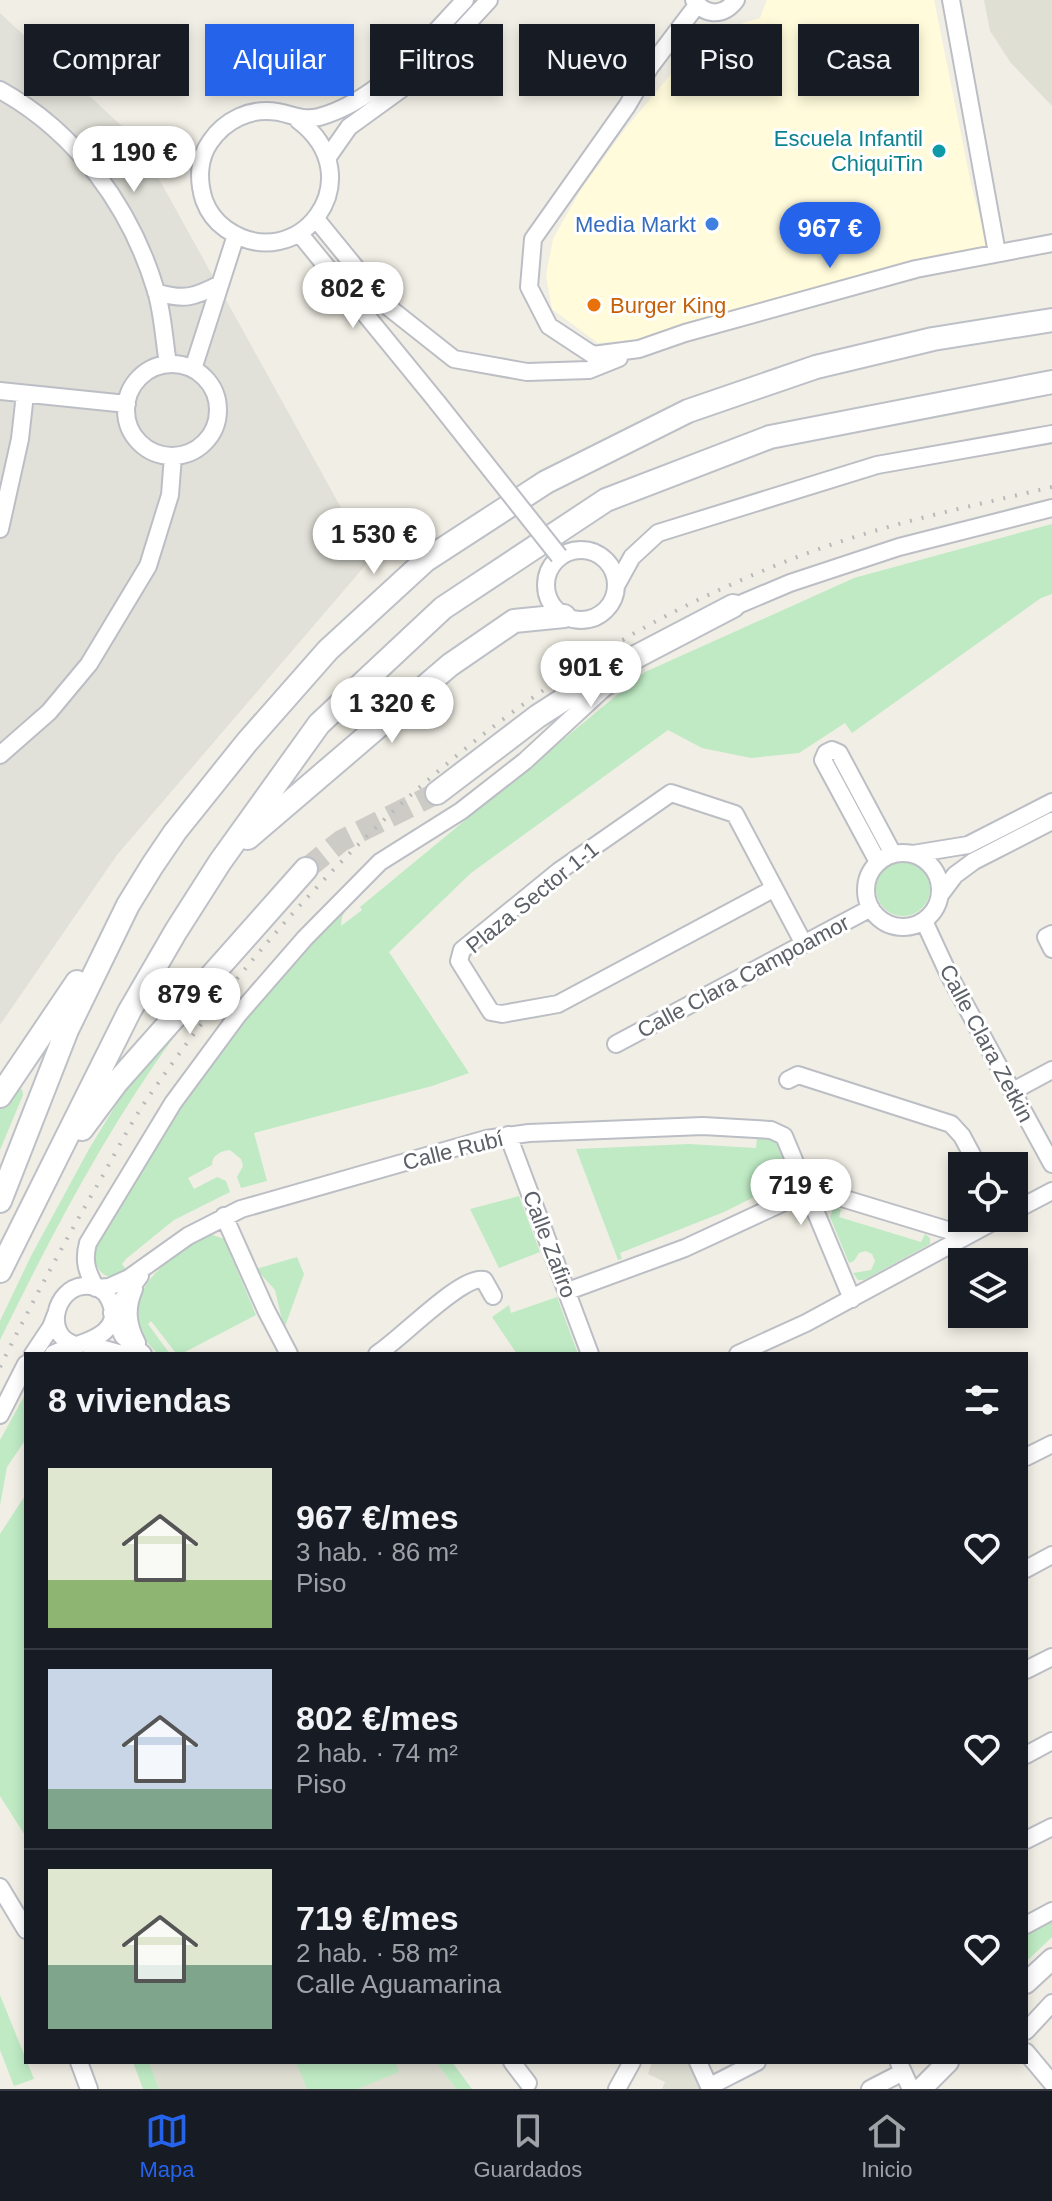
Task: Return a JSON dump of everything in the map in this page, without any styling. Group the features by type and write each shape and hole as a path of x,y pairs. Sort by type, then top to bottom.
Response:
{"main road":[{"path":"0,1096 175,832 247,742 328,650 426,560 546,482 688,411 816,367 933,339 1052,320"},
{"path":"0,1279 5,1262 45,1179 129,1012 220,862 319,724 443,608 606,500 770,437 1052,382"},
{"path":"437,793 538,716 605,673 733,606"},
{"path":"220,862 450,665 514,621 564,616"},
{"path":"45,1179 117,1082 306,869"},
{"path":"0,1201 67,1030 128,905"}],"street":[{"path":"298,120 339,109 370,91 408,61 465,0"},
{"path":"328,157 349,127 418,77 489,0"},
{"path":"639,349 593,355 549,326 529,287 533,239 696,3 704,11 721,13 736,0"},
{"path":"951,0 997,253"},
{"path":"0,90 26,104 78,152 105,184 130,227 156,292 168,364"},
{"path":"257,111 278,112 298,120 316,136 328,157 331,178 327,200 316,219 299,233 279,241 257,242 236,235 219,223 206,206 200,186 200,165 207,145 220,129 237,117 257,111"},
{"path":"316,219 387,306 454,359 527,372 589,370 685,333 836,290 916,269 1052,243"},
{"path":"299,233 559,556"},
{"path":"193,369 236,235"},
{"path":"156,292 171,297 196,297 220,284"},
{"path":"168,364 193,369 204,376 217,399 215,426 199,448 173,456 142,444 129,426 127,404 129,394 140,377 168,364"},
{"path":"0,391 127,404"},
{"path":"0,529 20,439 25,394"},
{"path":"616,586 610,565 592,551 569,551 559,556 546,575 545,588 548,599 564,616 574,620 594,618 610,605 616,586 632,557 658,533 877,465 1052,434"},
{"path":"0,755 49,712 89,664 148,566 170,495 173,456"},
{"path":"96,1288 87,1270 85,1253 88,1243 191,1078 238,1015 305,938 380,862 461,811 525,761 602,690 648,655 733,606 790,583 915,543 1052,508"},
{"path":"915,543 1052,515"},
{"path":"832,750 839,753 886,858 823,760 826,753 832,750"},
{"name":"Plaza Sector 1-1","path":"773,889 558,1004 502,1014 491,1012 459,961 462,950 559,871 671,793 735,814 804,944"},
{"path":"913,854 931,866 940,885 937,905 924,921 913,926 889,924 878,918 866,896 866,884 871,872 886,858 968,845 1052,802"},
{"path":"940,895 955,875 974,861 1052,821"},
{"name":"Calle Clara Campoamor","path":"616,1044 871,908"},
{"name":"Calle Clara Zetkin","path":"924,921 949,975 1052,1164"},
{"path":"1052,934 1046,937 1052,949"},
{"path":"1013,1091 1052,1070"},
{"path":"788,1080 798,1075 951,1124 971,1152"},
{"name":"Calle Rubí","path":"96,1288 119,1283 144,1271 188,1236 224,1216 310,1188 508,1135 703,1126 771,1130 780,1133 786,1140 808,1191"},
{"name":"Calle Zafiro","path":"508,1135 589,1352"},
{"path":"808,1191 852,1299"},
{"path":"568,1291 685,1248 808,1191 822,1192 967,1236"},
{"path":"1028,1204 1052,1191"},
{"path":"224,1216 288,1352"},
{"path":"743,1352 852,1299 974,1232"},
{"path":"143,1352 131,1332 128,1314 131,1295 144,1271"},
{"name":"Calle Rubí","path":"112,1313 144,1271"},
{"path":"380,1352 456,1289 473,1279 484,1280 493,1296"},
{"path":"34,1352 51,1327 62,1299 70,1291 84,1286 106,1294 123,1336 142,1352"},
{"path":"56,1312 61,1338 114,1352"},
{"path":"58,1352 102,1334 111,1321 112,1313"},
{"path":"0,1415 21,1380"},
{"path":"1028,1456 1052,1444"},
{"path":"1028,1568 1052,1555"},
{"path":"1028,1669 1052,1657"},
{"path":"1028,1754 1052,1741"},
{"path":"1028,1839 1052,1827"},
{"path":"0,1887 24,1927"},
{"path":"1028,1924 1052,1911"},
{"path":"1028,1979 1052,1959"},
{"path":"1028,2029 1052,2003"},
{"path":"1028,2054 1052,2083"},
{"path":"80,2064 89,2089"},
{"path":"514,2064 529,2082"},
{"path":"617,2089 631,2064"},
{"path":"699,2064 708,2084 722,2085 754,2064"},
{"path":"921,2089 946,2064"},
{"path":"870,2089 900,2067 911,2089"}],"shaded area":[{"path":"767,0 934,0 971,184 988,248 753,306 643,339 598,343 552,309 546,275 553,239 580,191 625,129 671,74 671,96 782,96 782,24 740,24 760,18"},
{"path":"984,0 1052,0 1052,106 1011,63 990,31"},
{"path":"0,13 24,35 24,96 89,96 138,141 370,560 117,855 0,1025"},
{"path":"150,2064 437,2064 456,2089 159,2089"},
{"path":"651,2064 688,2064 706,2089 662,2089 665,2082 648,2074"}],"green space":[{"path":"1052,524 1052,594 1041,598 852,733 845,723 799,753 751,758 702,748 668,730 471,873 389,952 469,1073 432,1086 254,1133 267,1181 241,1188 237,1177 243,1166 241,1159 230,1150 220,1153 215,1156 212,1165 188,1178 194,1189 217,1177 226,1181 230,1192 174,1220 126,1259 122,1264 126,1270 119,1277 101,1272 96,1262 96,1242 182,1107 276,982 349,904 341,926 645,672 854,578"},
{"path":"903,862 922,870 930,889 922,908 903,916 884,908 876,889 884,870"},
{"path":"173,1032 176,1034 126,1107 81,1183 0,1340 0,1321 89,1149 133,1077"},
{"path":"22,1089 23,1095 0,1150 0,1109 17,1090"},
{"path":"757,1138 777,1141 792,1177 793,1184 788,1190 776,1197 770,1189 724,1212 620,1253 622,1259 618,1260 576,1149 689,1144 756,1148"},
{"path":"519,1196 540,1252 499,1268 470,1209"},
{"path":"841,1209 839,1217 921,1242 925,1234 930,1238 930,1244 864,1280 858,1280 853,1273 871,1270 875,1261 872,1254 866,1251 859,1253 849,1263 830,1217 833,1210"},
{"path":"210,1234 224,1239 256,1315 185,1352 175,1352 151,1321 148,1324 169,1352 156,1352 143,1336 137,1318 139,1300 160,1269"},
{"path":"297,1257 304,1274 284,1329 275,1290 256,1269"},
{"path":"557,1297 577,1352 516,1352 492,1317 509,1305 511,1313"},
{"path":"24,1397 24,1442 7,1467 0,1505 0,1440"},
{"path":"24,1497 24,1834 0,1796 0,1534"},
{"path":"1052,1918 1052,1937 1028,1960 1028,1931"},
{"path":"0,1995 24,2054 24,2064 28,2064 34,2079 14,2086 0,2050"},
{"path":"134,2064 150,2064 159,2089 143,2089"},
{"path":"297,2064 396,2064 399,2072 357,2089 307,2089"},
{"path":"437,2064 453,2064 472,2089 456,2089"}],"tunnel":[{"path":"306,869 341,841 437,793"}],"railway":[{"path":"0,1367 134,1120 200,1025 260,951 324,880 392,813 463,750 540,693 620,642 725,587 789,560 856,537 1052,487"}],"place":[{"name":"Escuela Infantil ChiquiTin","path":"939,151"},
{"name":"Media Markt","path":"712,224"},
{"name":"Burger King","path":"594,305"}]}
